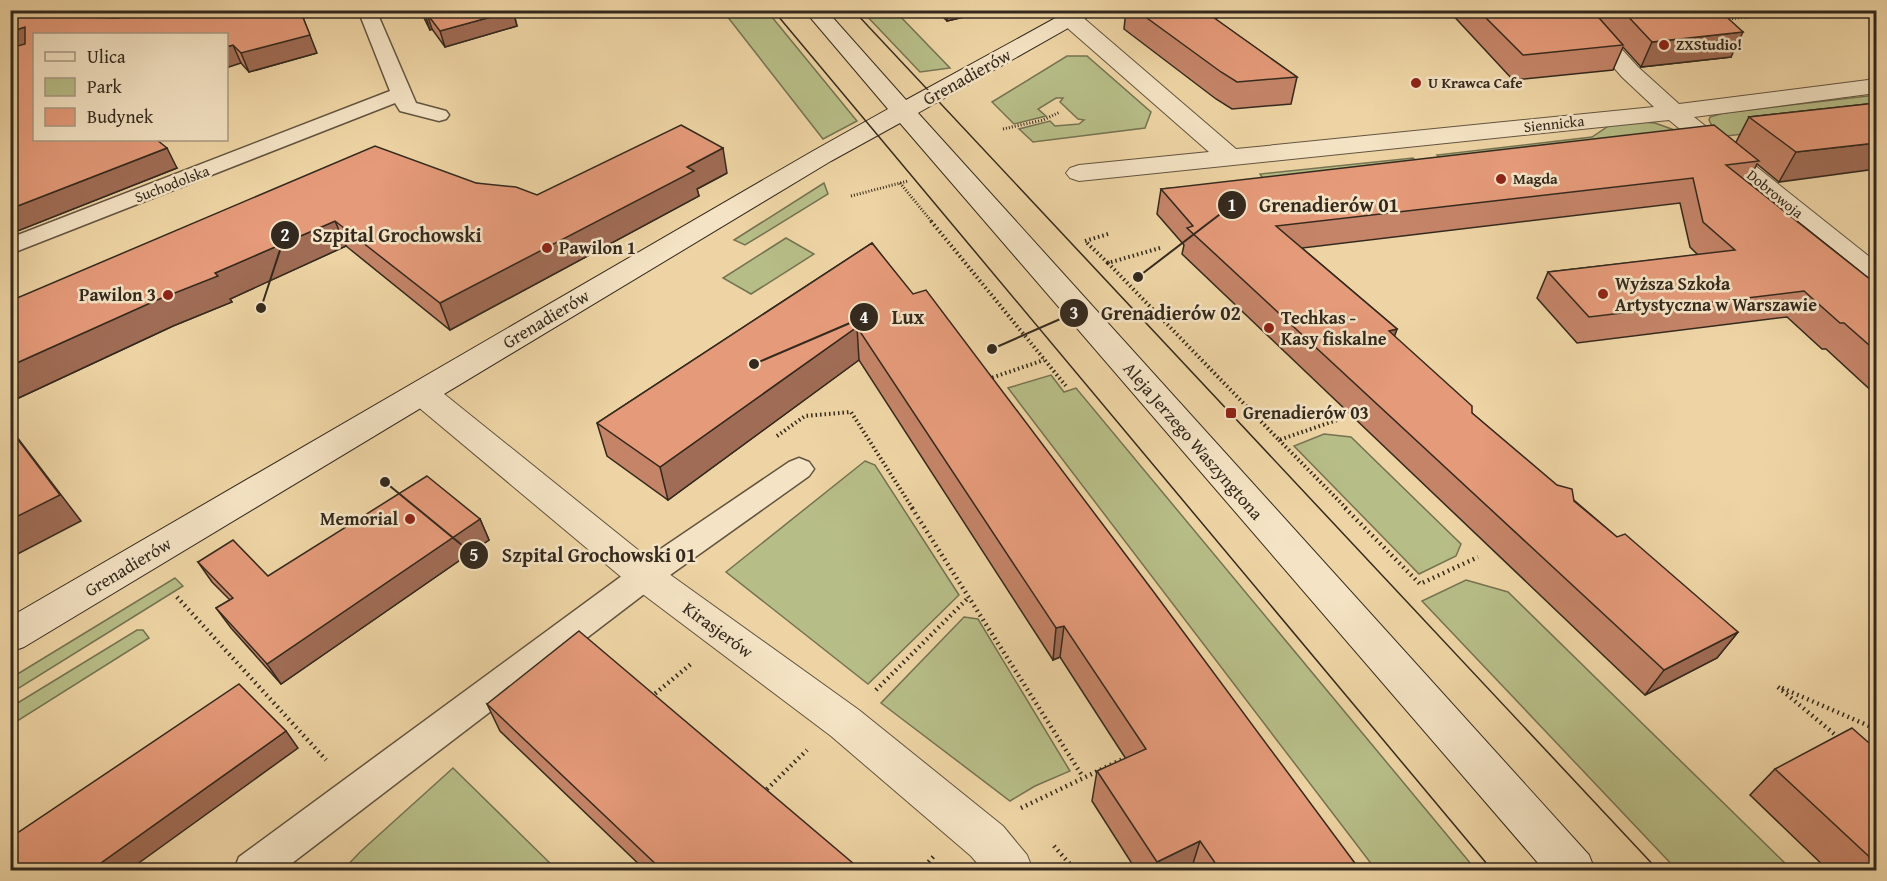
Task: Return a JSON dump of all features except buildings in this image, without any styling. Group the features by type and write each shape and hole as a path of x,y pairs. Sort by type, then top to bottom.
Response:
{"street":[{"name":"Aleja Jerzego Waszyngtona","path":"814,10 1573,870"},
{"name":"Dobrowoja","path":"1574,10 1630,72 1674,112 1876,276"},
{"name":"Grenadierów","path":"10,636 822,156 1079,15"},
{"path":"1079,15 1230,157"},
{"name":"Siennicka","path":"1079,173 1674,112 1876,86"},
{"name":"Kirasjerów","path":"422,393 645,576 845,723 987,841 1011,870"}],"lane":[{"path":"367,10 407,107 439,115"},
{"name":"Suchodolska","path":"10,247 401,94"},
{"path":"253,870 645,576 799,469"}],"path":[{"path":"1752,10 1767,16"},
{"path":"1720,15 1725,20 1822,10"},
{"path":"1003,129 1043,120 1060,112"},
{"path":"851,196 908,181"},
{"path":"900,183 1066,386"},
{"path":"1108,234 1085,241 1420,584 1478,558"},
{"path":"1107,263 1160,248"},
{"path":"987,380 1044,360"},
{"path":"767,443 805,416 851,412 1083,777 1136,753"},
{"path":"1279,440 1337,420"},
{"path":"177,597 355,792"},
{"path":"845,723 969,597"},
{"path":"642,704 695,660"},
{"path":"1841,740 1778,687 1876,729"},
{"path":"755,802 809,748"}],"green space":[{"path":"723,11 767,11 857,121 823,139"},
{"path":"862,11 895,11 950,68 920,72"},
{"path":"1067,56 1087,56 1151,112 1145,128 1033,142 1019,129 1050,121 1055,126 1079,124 1084,120 1078,119 1060,102 1063,98 1056,98 1038,109 1046,116 1014,124 992,102"},
{"path":"1876,95 1876,119 1726,136 1712,126 1709,120 1710,117 1723,113"},
{"path":"1655,123 1680,132 1449,168 1437,155 1592,137 1610,125"},
{"path":"1413,158 1427,172 1270,190 1260,174"},
{"path":"824,183 828,194 745,245 734,240"},
{"path":"786,238 814,254 751,294 723,278"},
{"path":"1051,375 1064,392 1076,388 1476,870 1376,870 1008,388"},
{"path":"1324,434 1351,437 1461,544 1456,556 1419,574 1294,446"},
{"path":"865,461 875,465 959,595 868,684 726,572"},
{"path":"175,578 183,586 11,693 11,678"},
{"path":"1466,580 1508,592 1792,870 1677,870 1422,601"},
{"path":"964,617 978,619 1070,771 1035,786 1010,801 881,703"},
{"path":"137,630 143,630 149,638 11,725 11,707"},
{"path":"453,768 557,870 343,870 360,852"}],"tram line":[{"path":"773,10 1492,870"},
{"path":"853,10 1658,870"}],"place":[{"name":"ZXStudio!","path":"1664,45"},
{"name":"U Krawca Cafe","path":"1416,83"},
{"name":"Magda","path":"1501,179"},
{"name":"Pawilon 1","path":"547,248"},
{"name":"Grenadierów 01","path":"1138,277"},
{"name":"Wyższa Szkoła Artystyczna w Warszawie","path":"1603,294"},
{"name":"Pawilon 3","path":"168,295"},
{"name":"Szpital Grochowski","path":"261,308"},
{"name":"Techkas - Kasy fiskalne","path":"1269,328"},
{"name":"Grenadierów 02","path":"992,349"},
{"name":"Lux","path":"754,364"},
{"name":"Grenadierów 03","path":"1231,413"},
{"name":"Szpital Grochowski 01","path":"385,482"},
{"name":"Memorial","path":"410,519"}]}
